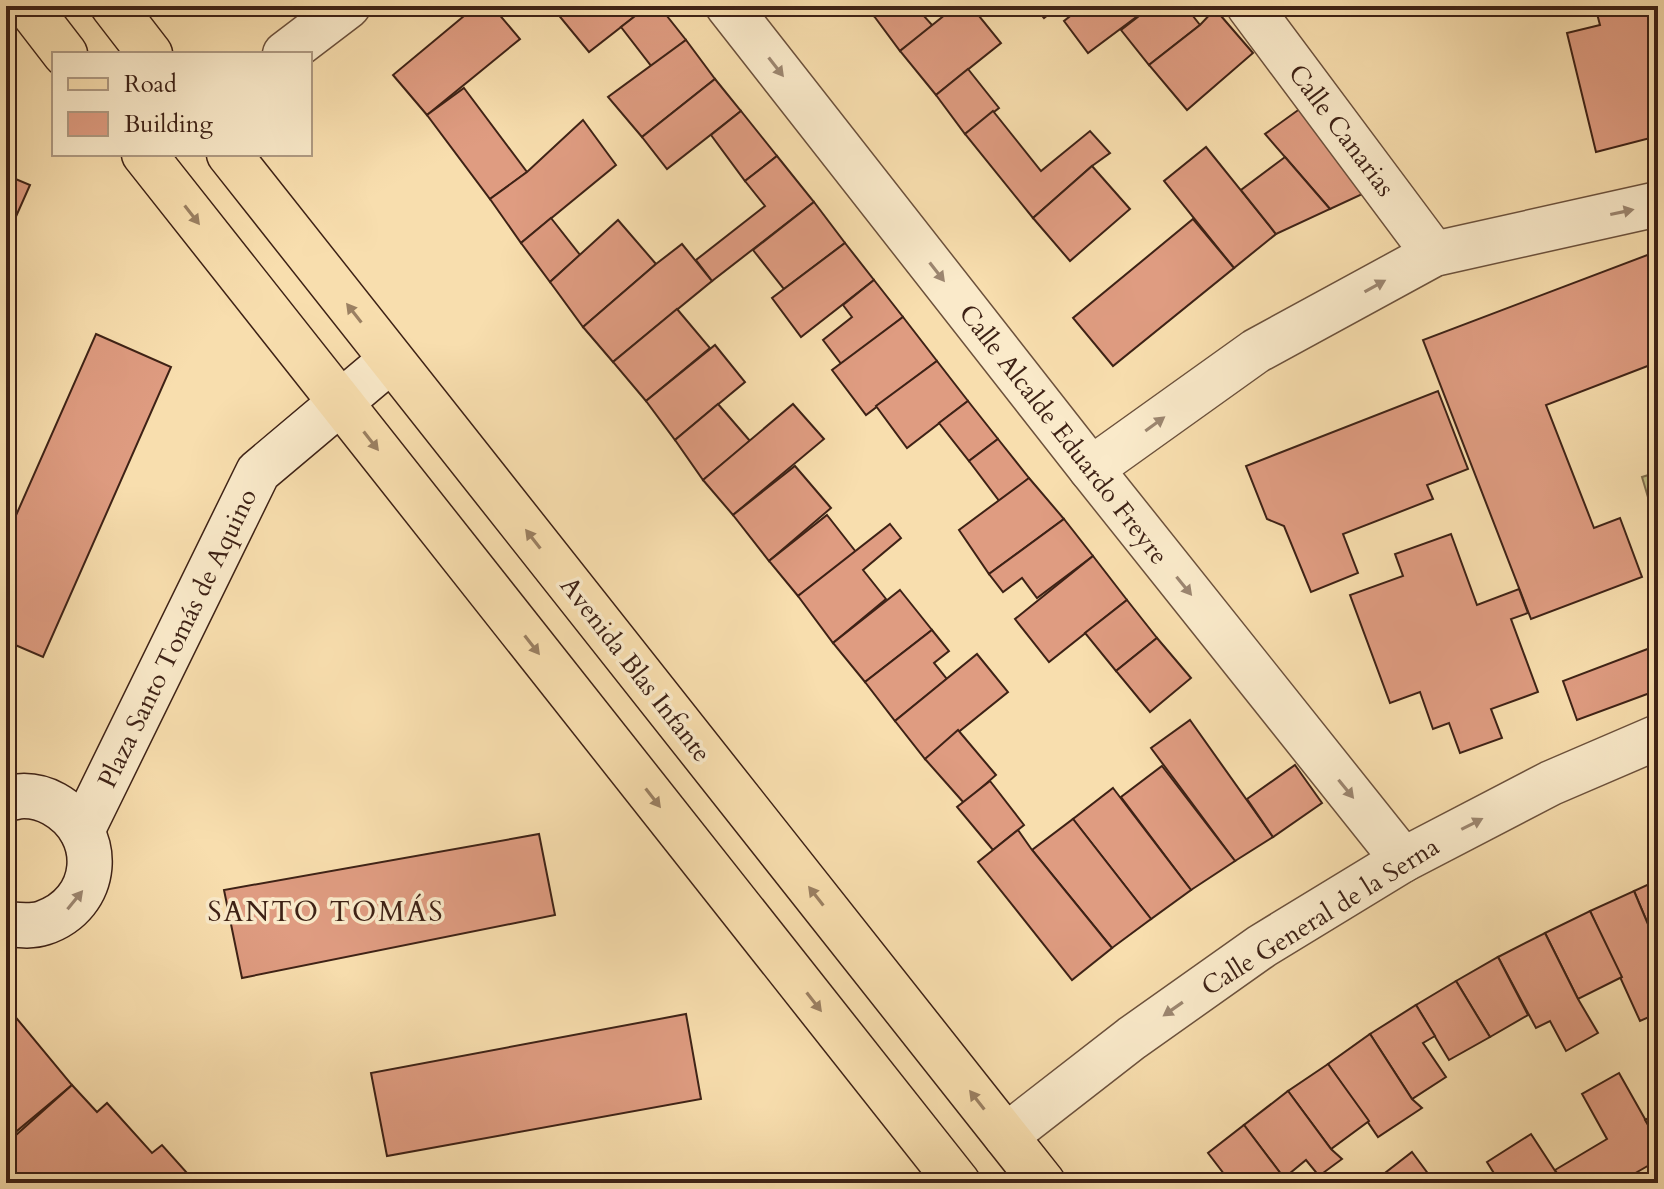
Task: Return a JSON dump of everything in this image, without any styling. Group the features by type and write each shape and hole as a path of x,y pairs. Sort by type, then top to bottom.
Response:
{"main road":[{"path":"28,6 63,52"},
{"path":"113,6 148,52"},
{"path":"146,156 958,1183"},
{"name":"Avenida Blas Infante","path":"231,156 1043,1183"}],"street":[{"path":"288,52 348,6"},
{"name":"Calle Alcalde Eduardo Freyre","path":"728,6 1403,860"},
{"name":"Calle Canarias","path":"1249,6 1434,254"},
{"path":"1091,469 1256,351 1434,254 1658,204"},
{"name":"Plaza Santo Tomás de Aquino","path":"82,831 258,472 391,360"},
{"name":"Calle General de la Serna","path":"1006,1136 1132,1038 1262,946 1403,860 1551,783 1658,737"},
{"path":"6,799 26,796 47,800 65,810 82,831 88,845 90,865 85,885 75,903 59,916 41,924 6,924"}],"shaded area":[{"path":"1658,472 1658,531 1642,477"}],"building":[{"path":"476,6 492,6 520,39 427,115 393,75"},
{"path":"564,6 648,6 589,52 556,12"},
{"path":"648,6 659,6 686,40 652,67 621,27"},
{"path":"865,6 886,6 874,16"},
{"path":"886,6 915,6 933,26 900,51 874,16"},
{"path":"956,6 971,6 1001,43 936,95 900,51"},
{"path":"1034,6 1059,6 1044,18"},
{"path":"1083,6 1151,6 1088,53 1064,21"},
{"path":"1152,6 1185,6 1200,25 1149,65 1121,30"},
{"path":"1595,6 1658,6 1658,136 1596,152 1567,33 1600,25"},
{"path":"1215,9 1253,53 1187,110 1149,65 1200,25"},
{"path":"686,40 715,79 642,137 608,97"},
{"path":"968,69 999,108 965,134 936,95"},
{"path":"715,79 741,111 667,169 642,137"},
{"path":"464,88 527,172 490,199 427,115"},
{"path":"1301,108 1369,191 1330,209 1265,134"},
{"path":"741,111 777,156 745,181 711,135"},
{"path":"993,111 1041,171 1090,131 1110,153 1033,218 965,134"},
{"path":"583,120 616,165 521,243 490,199 527,172"},
{"path":"1206,147 1276,234 1234,268 1164,181"},
{"path":"777,156 814,202 712,281 696,260 765,206 745,181"},
{"path":"1285,157 1330,209 1276,234 1241,190"},
{"path":"1092,166 1130,209 1070,261 1033,218"},
{"path":"6,175 30,185 6,239"},
{"path":"814,202 845,243 784,289 753,250"},
{"path":"551,218 580,255 550,282 521,243"},
{"path":"1193,219 1234,268 1113,366 1073,318"},
{"path":"618,220 656,264 583,327 550,282"},
{"path":"845,243 874,280 801,337 772,298"},
{"path":"682,244 712,281 613,362 583,327"},
{"path":"1658,251 1658,362 1546,405 1594,528 1620,518 1642,577 1531,619 1423,340"},
{"path":"874,280 903,317 842,365 823,340 852,317 843,305"},
{"path":"677,309 710,348 646,401 613,362"},
{"path":"903,317 937,361 866,415 832,370"},
{"path":"96,334 171,367 43,657 6,641 6,538"},
{"path":"715,345 745,382 675,440 646,401"},
{"path":"937,361 968,401 907,448 876,406"},
{"path":"1438,391 1468,469 1427,485 1433,499 1343,534 1358,573 1311,592 1284,526 1267,519 1246,466"},
{"path":"968,401 998,439 969,461 939,423"},
{"path":"718,404 750,441 703,480 675,440"},
{"path":"793,404 824,439 733,515 703,480"},
{"path":"998,439 1029,478 1000,502 969,461"},
{"path":"795,466 831,508 769,561 733,515"},
{"path":"1029,478 1064,519 989,574 959,530"},
{"path":"827,515 856,552 798,596 769,561"},
{"path":"1064,519 1093,556 1037,598 1022,578 1003,592 989,574"},
{"path":"890,524 901,538 863,570 886,599 833,643 798,596"},
{"path":"1451,534 1477,605 1519,589 1528,613 1511,619 1538,692 1491,709 1502,738 1460,753 1449,723 1433,729 1420,692 1390,703 1350,595 1403,576 1395,554"},
{"path":"1093,556 1127,600 1049,662 1015,619"},
{"path":"900,590 932,630 865,682 833,643"},
{"path":"1127,600 1157,638 1116,671 1085,633"},
{"path":"932,630 949,651 934,663 947,679 895,721 865,682"},
{"path":"1157,638 1191,678 1150,712 1116,671"},
{"path":"1658,645 1658,690 1577,720 1563,681"},
{"path":"977,654 1008,692 925,759 895,721"},
{"path":"1190,720 1273,837 1235,861 1151,748"},
{"path":"958,730 996,775 964,803 925,759"},
{"path":"1295,765 1322,803 1273,837 1247,799"},
{"path":"1162,766 1235,861 1191,890 1121,797"},
{"path":"990,781 1024,825 993,850 957,807"},
{"path":"1113,788 1191,890 1151,919 1073,819"},
{"path":"1073,819 1151,919 1112,948 1032,850"},
{"path":"1018,830 1112,948 1072,980 978,862"},
{"path":"539,834 555,915 242,978 224,890"},
{"path":"1658,880 1658,945 1657,946 1634,891"},
{"path":"1634,891 1658,948 1658,1013 1640,1021 1590,911"},
{"path":"1590,911 1622,977 1578,999 1545,933"},
{"path":"1545,933 1598,1033 1566,1051 1550,1021 1536,1028 1498,957"},
{"path":"1498,957 1528,1015 1490,1037 1456,981"},
{"path":"1456,981 1490,1037 1449,1060 1416,1005"},
{"path":"1416,1005 1435,1036 1423,1043 1446,1077 1412,1099 1370,1034"},
{"path":"13,1014 72,1085 6,1140 6,1019"},
{"path":"686,1014 701,1099 387,1156 371,1073"},
{"path":"1370,1034 1412,1099 1422,1108 1378,1137 1328,1064"},
{"path":"1328,1064 1369,1121 1331,1149 1288,1091"},
{"path":"1619,1073 1658,1142 1658,1160 1618,1183 1563,1183 1555,1170 1607,1139 1582,1094"},
{"path":"72,1085 97,1112 107,1103 152,1153 162,1145 196,1183 6,1183 6,1144"},
{"path":"1288,1091 1342,1159 1319,1176 1306,1160 1284,1178 1244,1125"},
{"path":"1658,1113 1658,1142 1645,1120"},
{"path":"1244,1125 1288,1183 1231,1183 1208,1153"},
{"path":"1531,1134 1563,1183 1500,1183 1487,1162"},
{"path":"1412,1152 1435,1183 1372,1183"}],"district":[{"name":"SANTO TOMÁS","path":"326,911"}]}
